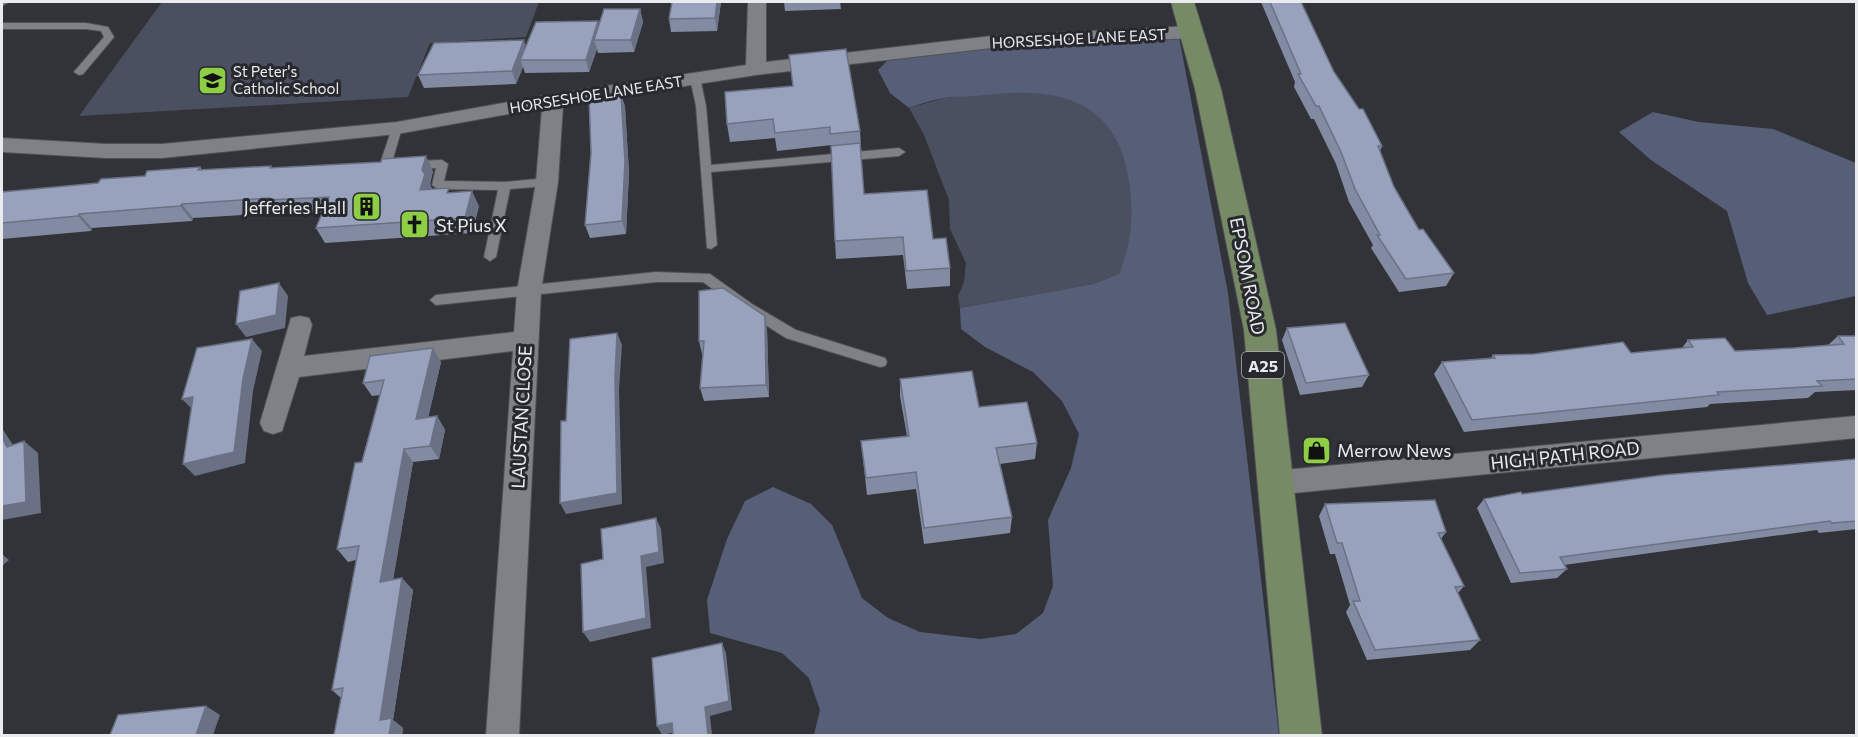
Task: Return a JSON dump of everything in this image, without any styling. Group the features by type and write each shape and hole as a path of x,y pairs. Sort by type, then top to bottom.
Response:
{"main road":[{"name":"EPSOM ROAD","path":"1187,17 1208,89 1260,330 1273,483 1301,735"}],"street":[{"path":"756,69 757,2"},
{"name":"HORSESHOE LANE EAST","path":"2,145 106,151 162,151 397,128 553,100 756,69 1187,17"},
{"name":"LAUSTAN CLOSE","path":"502,735 529,291 547,182 553,100"},
{"path":"273,423 300,325"},
{"path":"288,368 526,340"},
{"name":"HIGH PATH ROAD","path":"1273,483 1857,427"}],"lane":[{"path":"2,26 86,26 105,29 109,38 79,72"},
{"path":"695,78 701,106 711,245"},
{"path":"397,128 385,167 442,164 438,185 505,186 547,182"},
{"path":"706,169 899,152"},
{"path":"490,257 505,186"},
{"path":"436,300 656,277 706,277 747,308 791,334 880,362"}],"shaded area":[{"path":"162,2 539,2 526,37 430,43 408,97 79,116"},
{"path":"1178,32 1228,293 1279,735 814,735 820,710 809,678 782,653 710,633 707,600 727,539 745,501 773,487 811,504 832,525 862,598 888,618 920,632 981,639 1016,634 1043,613 1053,586 1048,520 1071,468 1079,434 1062,401 1033,372 985,347 961,329 960,308 1093,284 1119,274 1127,251 1131,228 1131,193 1122,151 1110,129 1094,113 1075,102 1054,96 1029,93 948,97 909,108 890,93 878,70 895,53"},
{"path":"1010,91 1068,98 1086,106 1100,116 1120,145 1126,161 1133,196 1131,242 1119,274 1093,284 960,308 958,296 964,282 966,263 950,229 949,200 924,135 909,108 944,98"},
{"path":"1653,112 1699,122 1773,129 1856,163 1856,296 1767,315 1748,283 1727,211 1651,160 1619,132"}],"building":[{"path":"672,2 717,2 715,18 669,19"},
{"path":"1270,2 1301,2 1334,72 1359,109 1363,109 1382,146 1378,146 1394,187 1419,230 1423,229 1454,273 1406,279 1377,235 1380,235 1355,189 1341,152 1319,106 1316,106 1298,74 1301,74"},
{"path":"604,9 640,9 631,40 594,40"},
{"path":"598,21 586,60 520,60 536,22"},
{"path":"524,40 512,71 418,75 434,43"},
{"path":"846,49 860,131 830,134 830,127 775,133 773,119 727,124 725,92 793,86 789,55"},
{"path":"621,94 625,161 622,221 585,225 591,153 589,98"},
{"path":"860,143 864,194 927,190 933,239 946,238 950,268 906,271 903,237 835,241 831,146"},
{"path":"426,156 422,170 425,174 420,190 449,188 447,193 472,191 465,218 316,228 329,197 268,200 269,198 182,204 2,223 2,192 98,183 101,179 145,176 147,171 200,167 198,170 271,166 270,168 381,162 382,159"},
{"path":"279,283 276,315 236,324 240,291"},
{"path":"723,288 765,316 766,385 700,388 704,341 699,341 699,291"},
{"path":"1345,323 1369,375 1306,383 1287,328"},
{"path":"617,333 615,378 617,493 560,503 561,421 566,421 570,339"},
{"path":"1838,336 1857,336 1857,379 1817,381 1822,386 1717,392 1719,395 1472,420 1442,362 1495,358 1493,355 1534,354 1623,342 1631,353 1693,347 1688,340 1725,338 1735,351 1844,344"},
{"path":"252,339 243,379 234,452 183,464 193,397 182,399 197,348"},
{"path":"433,348 416,419 437,416 430,446 404,449 380,582 402,578 380,720 392,718 389,735 334,735 343,688 332,690 359,546 337,549 355,463 362,462 384,380 363,383 370,356"},
{"path":"972,371 979,407 1027,402 1037,443 996,448 1012,517 924,528 916,472 866,478 861,441 909,436 900,379"},
{"path":"2,438 7,447 24,441 26,502 2,506"},
{"path":"1857,459 1857,521 1832,523 1830,521 1560,557 1567,569 1520,573 1484,499 1521,492 1522,494 1663,475"},
{"path":"1435,500 1446,532 1438,533 1464,586 1455,587 1480,640 1375,650 1353,601 1360,601 1342,543 1337,543 1325,504"},
{"path":"656,518 659,552 641,556 646,618 583,632 581,564 603,559 601,529"},
{"path":"722,643 729,701 705,707 708,735 673,735 672,723 657,726 652,658"},
{"path":"206,706 196,735 110,735 118,715"}],"place":[{"name":"St Peter's Catholic School","path":"212,80"},
{"name":"Jefferies Hall","path":"367,207"},
{"name":"St Pius X","path":"415,225"},
{"name":"Merrow News","path":"1316,450"}]}
